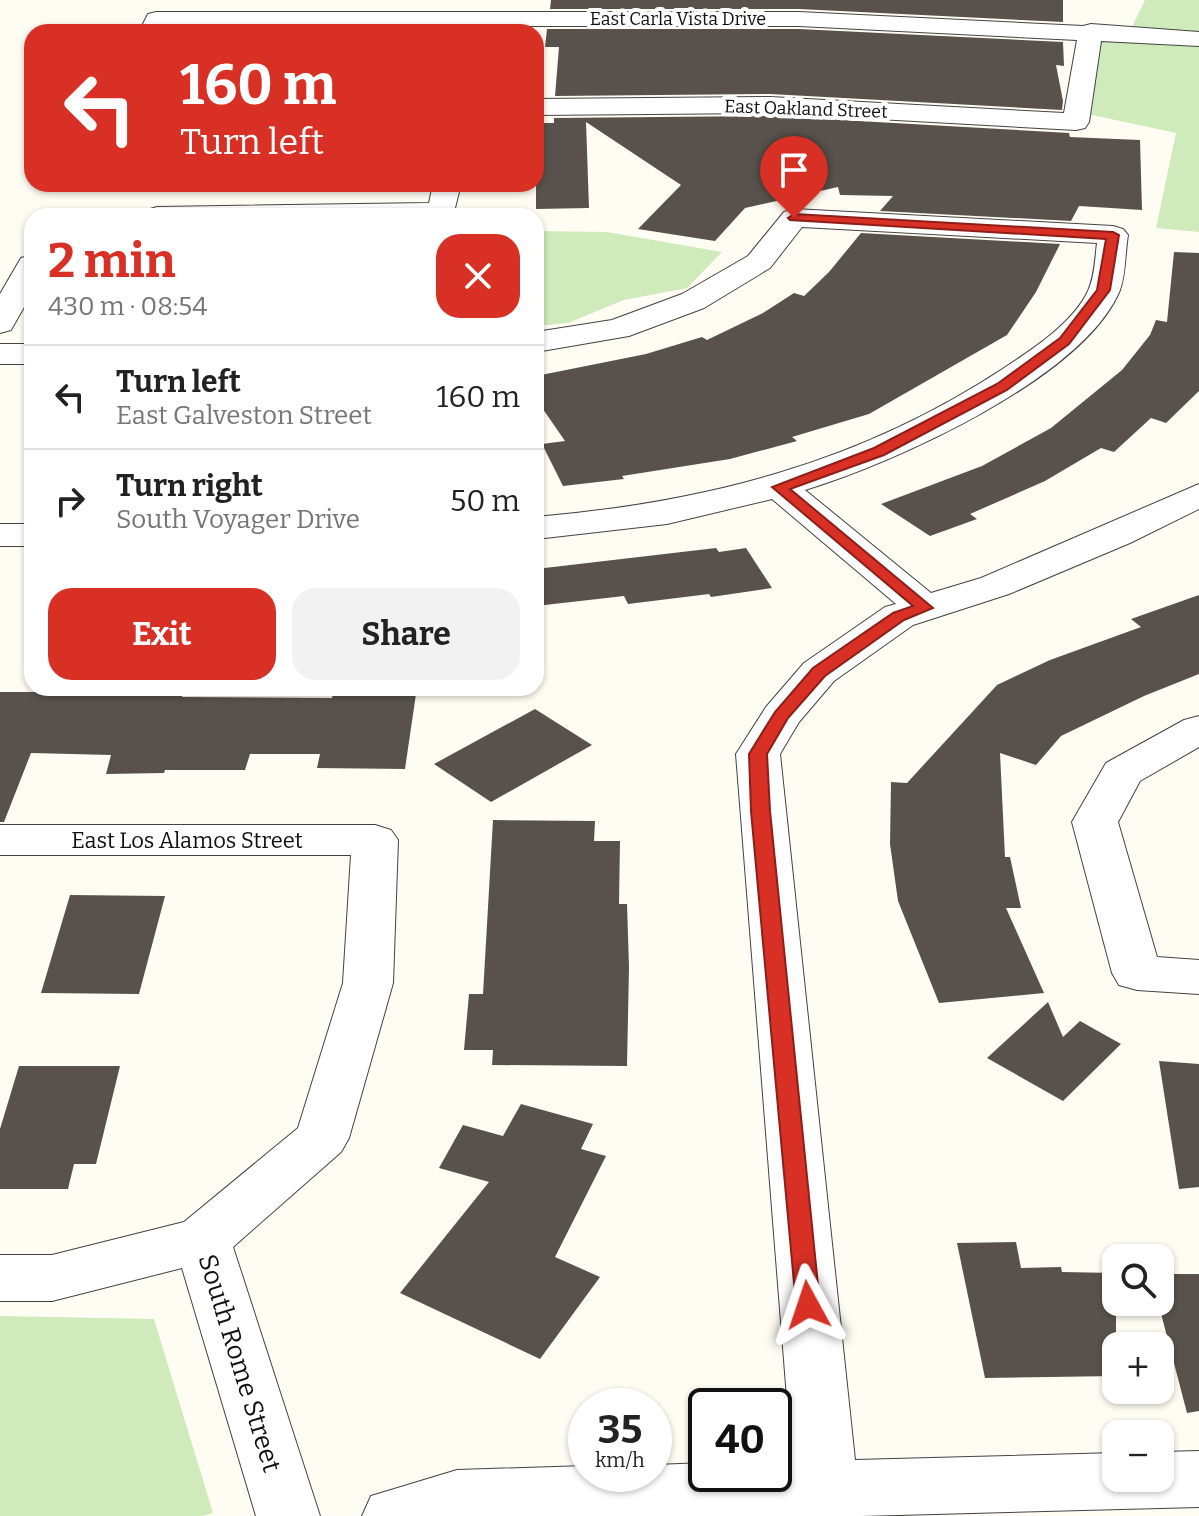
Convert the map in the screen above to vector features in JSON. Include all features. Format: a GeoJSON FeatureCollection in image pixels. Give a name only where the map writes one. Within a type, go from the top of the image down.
{"type":"FeatureCollection","features":[{"type":"Feature","properties":{"kind":"street","name":"East Carla Vista Drive"},"geometry":{"type":"LineString","coordinates":[[175,24],[497,9],[1091,31],[1199,39]]}},
{"type":"Feature","properties":{"kind":"street","name":"East Oakland Street"},"geometry":{"type":"LineString","coordinates":[[544,107],[770,105],[1076,122],[1091,31]]}},
{"type":"Feature","properties":{"kind":"street"},"geometry":{"type":"LineString","coordinates":[[278,208],[445,197]]}},
{"type":"Feature","properties":{"kind":"street"},"geometry":{"type":"LineString","coordinates":[[544,341],[618,329],[693,301],[759,262],[794,218],[1113,235],[1104,290],[1065,341],[1002,387],[879,451],[779,487],[657,514],[544,527]]}},
{"type":"Feature","properties":{"kind":"street"},"geometry":{"type":"LineString","coordinates":[[0,323],[24,279]]}},
{"type":"Feature","properties":{"kind":"street"},"geometry":{"type":"LineString","coordinates":[[0,354],[24,354]]}},
{"type":"Feature","properties":{"kind":"street"},"geometry":{"type":"LineString","coordinates":[[779,487],[925,608]]}},
{"type":"Feature","properties":{"kind":"street"},"geometry":{"type":"LineString","coordinates":[[827,1503],[758,754],[781,716],[819,672],[899,616],[995,586],[1199,495]]}},
{"type":"Feature","properties":{"kind":"street"},"geometry":{"type":"LineString","coordinates":[[0,535],[24,535]]}},
{"type":"Feature","properties":{"kind":"street"},"geometry":{"type":"LineString","coordinates":[[1199,729],[1122,773],[1095,822],[1137,973],[1199,977]]}},
{"type":"Feature","properties":{"kind":"street","name":"East Los Alamos Street"},"geometry":{"type":"LineString","coordinates":[[0,840],[375,840]]}},
{"type":"Feature","properties":{"kind":"street","name":"South Rome Street"},"geometry":{"type":"LineString","coordinates":[[288,1516],[202,1240],[322,1138],[368,983],[375,840]]}},
{"type":"Feature","properties":{"kind":"street"},"geometry":{"type":"LineString","coordinates":[[0,1278],[52,1278],[202,1240]]}},
{"type":"Feature","properties":{"kind":"street"},"geometry":{"type":"LineString","coordinates":[[394,1516],[457,1498],[827,1503],[1199,1479]]}},
{"type":"Feature","properties":{"kind":"green space"},"geometry":{"type":"Polygon","coordinates":[[[1145,0],[1199,0],[1199,232],[1156,228],[1176,133],[1078,112],[1091,31],[1129,33],[1145,0]]]}},
{"type":"Feature","properties":{"kind":"green space"},"geometry":{"type":"Polygon","coordinates":[[[544,231],[607,232],[722,252],[687,288],[624,300],[568,323],[544,325],[544,231]]]}},
{"type":"Feature","properties":{"kind":"green space"},"geometry":{"type":"Polygon","coordinates":[[[0,1316],[154,1319],[213,1513],[202,1516],[0,1516],[0,1316]]]}},
{"type":"Feature","properties":{"kind":"building"},"geometry":{"type":"Polygon","coordinates":[[[551,0],[1063,0],[1063,22],[799,9],[550,9],[551,0]]]}},
{"type":"Feature","properties":{"kind":"building"},"geometry":{"type":"Polygon","coordinates":[[[547,29],[799,29],[1063,42],[1064,66],[1056,65],[1062,110],[770,94],[555,96],[559,47],[545,47],[547,29]]]}},
{"type":"Feature","properties":{"kind":"building"},"geometry":{"type":"Polygon","coordinates":[[[770,116],[1140,140],[1142,210],[1079,206],[1071,221],[880,211],[893,196],[840,195],[838,187],[745,208],[715,241],[638,229],[681,185],[586,122],[589,208],[536,208],[536,192],[544,192],[544,123],[554,123],[554,118],[770,116]]]}},
{"type":"Feature","properties":{"kind":"building"},"geometry":{"type":"Polygon","coordinates":[[[861,233],[1060,244],[1036,292],[1007,335],[869,414],[792,437],[797,441],[730,459],[622,476],[624,479],[563,486],[544,448],[544,444],[565,441],[544,411],[544,374],[646,354],[702,337],[707,340],[763,313],[794,293],[804,296],[829,272],[861,233]]]}},
{"type":"Feature","properties":{"kind":"building"},"geometry":{"type":"Polygon","coordinates":[[[1174,252],[1199,253],[1199,391],[1166,423],[1151,418],[1114,452],[1101,448],[1045,481],[970,514],[977,519],[930,536],[881,504],[982,466],[1051,428],[1122,370],[1150,335],[1156,320],[1167,322],[1174,252]]]}},
{"type":"Feature","properties":{"kind":"building"},"geometry":{"type":"Polygon","coordinates":[[[716,548],[719,552],[746,548],[772,588],[628,604],[624,596],[544,605],[544,568],[716,548]]]}},
{"type":"Feature","properties":{"kind":"building"},"geometry":{"type":"Polygon","coordinates":[[[1199,595],[1199,674],[1144,696],[1061,736],[1036,765],[1000,753],[1005,857],[1010,857],[1021,908],[1006,908],[1044,993],[939,1003],[898,901],[890,844],[891,782],[907,783],[997,685],[1050,660],[1141,627],[1131,619],[1199,595]]]}},
{"type":"Feature","properties":{"kind":"building"},"geometry":{"type":"Polygon","coordinates":[[[0,692],[24,692],[24,696],[416,696],[405,769],[317,768],[320,754],[250,754],[245,770],[106,774],[111,755],[31,753],[4,822],[0,822],[0,692]]]}},
{"type":"Feature","properties":{"kind":"building"},"geometry":{"type":"Polygon","coordinates":[[[535,709],[592,745],[491,802],[434,764],[535,709]]]}},
{"type":"Feature","properties":{"kind":"building"},"geometry":{"type":"Polygon","coordinates":[[[493,820],[595,821],[594,841],[620,841],[619,904],[627,904],[629,967],[627,1066],[492,1065],[493,1050],[464,1050],[469,994],[483,994],[493,820]]]}},
{"type":"Feature","properties":{"kind":"building"},"geometry":{"type":"Polygon","coordinates":[[[70,895],[165,896],[139,994],[41,993],[70,895]]]}},
{"type":"Feature","properties":{"kind":"building"},"geometry":{"type":"Polygon","coordinates":[[[1048,1002],[1063,1037],[1080,1021],[1121,1044],[1063,1101],[987,1058],[1048,1002]]]}},
{"type":"Feature","properties":{"kind":"building"},"geometry":{"type":"Polygon","coordinates":[[[1159,1061],[1199,1064],[1199,1187],[1179,1189],[1159,1061]]]}},
{"type":"Feature","properties":{"kind":"building"},"geometry":{"type":"Polygon","coordinates":[[[19,1066],[120,1066],[96,1164],[74,1164],[68,1189],[0,1189],[0,1129],[19,1066]]]}},
{"type":"Feature","properties":{"kind":"building"},"geometry":{"type":"Polygon","coordinates":[[[521,1104],[593,1124],[581,1149],[606,1156],[555,1257],[600,1277],[540,1359],[400,1293],[489,1182],[439,1168],[463,1125],[503,1136],[521,1104]]]}},
{"type":"Feature","properties":{"kind":"building"},"geometry":{"type":"Polygon","coordinates":[[[1016,1242],[1021,1268],[1061,1267],[1062,1272],[1102,1273],[1102,1316],[1116,1316],[1116,1332],[1102,1332],[1102,1376],[985,1378],[957,1243],[1016,1242]]]}},
{"type":"Feature","properties":{"kind":"building"},"geometry":{"type":"Polygon","coordinates":[[[1174,1274],[1199,1274],[1199,1411],[1187,1413],[1174,1363],[1174,1332],[1166,1332],[1162,1316],[1174,1316],[1174,1274]]]}},
{"type":"Feature","properties":{"kind":"route"},"geometry":{"type":"LineString","coordinates":[[794,218],[1113,235],[1104,290],[1065,341],[1002,387],[879,451],[779,487],[925,608],[899,616],[819,672],[781,716],[758,754],[808,1305]]}}]}
